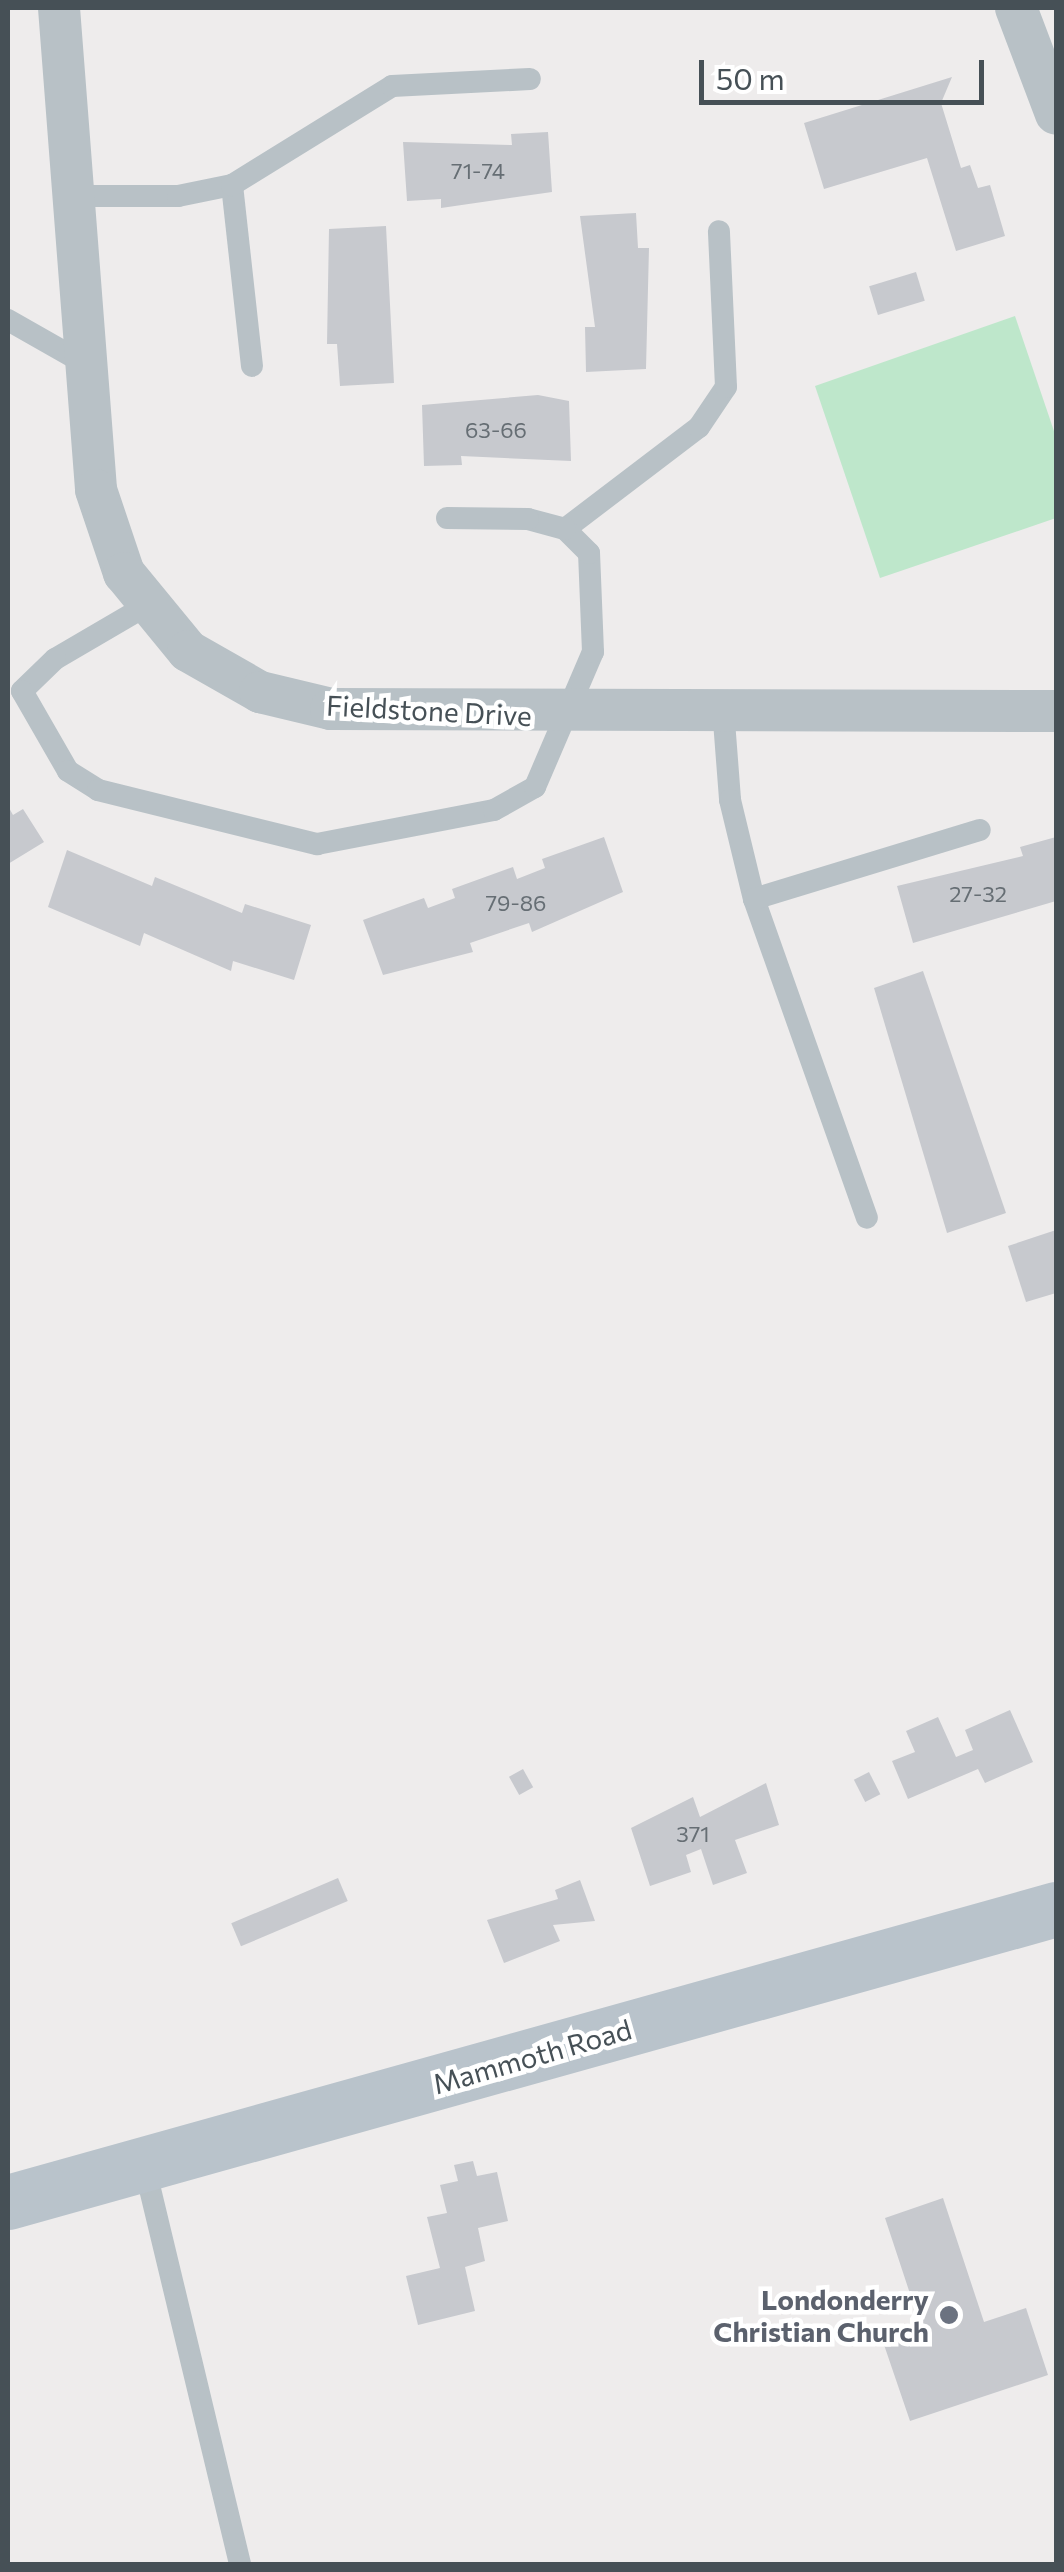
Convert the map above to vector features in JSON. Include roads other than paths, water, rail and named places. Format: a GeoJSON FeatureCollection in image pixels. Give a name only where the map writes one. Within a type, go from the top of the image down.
{"type":"FeatureCollection","features":[{"type":"Feature","properties":{"kind":"main road","name":"Mammoth Road"},"geometry":{"type":"LineString","coordinates":[[8,2202],[1056,1910]]}},
{"type":"Feature","properties":{"kind":"street","name":"Fieldstone Drive"},"geometry":{"type":"LineString","coordinates":[[59,8],[82,362],[105,534],[144,607],[188,651],[260,692],[331,709],[568,716],[723,708],[1056,711]]}},
{"type":"Feature","properties":{"kind":"street"},"geometry":{"type":"LineString","coordinates":[[1016,8],[1056,114]]}},
{"type":"Feature","properties":{"kind":"lane"},"geometry":{"type":"LineString","coordinates":[[70,196],[178,196],[232,185],[392,86],[530,79]]}},
{"type":"Feature","properties":{"kind":"lane"},"geometry":{"type":"LineString","coordinates":[[232,185],[252,366]]}},
{"type":"Feature","properties":{"kind":"lane"},"geometry":{"type":"LineString","coordinates":[[564,528],[699,427],[726,387],[720,231]]}},
{"type":"Feature","properties":{"kind":"lane"},"geometry":{"type":"LineString","coordinates":[[8,320],[82,362]]}},
{"type":"Feature","properties":{"kind":"lane"},"geometry":{"type":"LineString","coordinates":[[144,607],[55,659],[22,691],[68,772],[98,790],[345,843],[494,810],[536,786],[593,652],[589,553],[564,528],[448,518]]}},
{"type":"Feature","properties":{"kind":"lane"},"geometry":{"type":"LineString","coordinates":[[723,708],[730,800],[754,899],[867,1218]]}},
{"type":"Feature","properties":{"kind":"lane"},"geometry":{"type":"LineString","coordinates":[[754,899],[980,830]]}},
{"type":"Feature","properties":{"kind":"lane"},"geometry":{"type":"LineString","coordinates":[[144,2164],[240,2564]]}},
{"type":"Feature","properties":{"kind":"place","name":"Londonderry Christian Church"},"geometry":{"type":"Point","coordinates":[949,2315]}}]}
